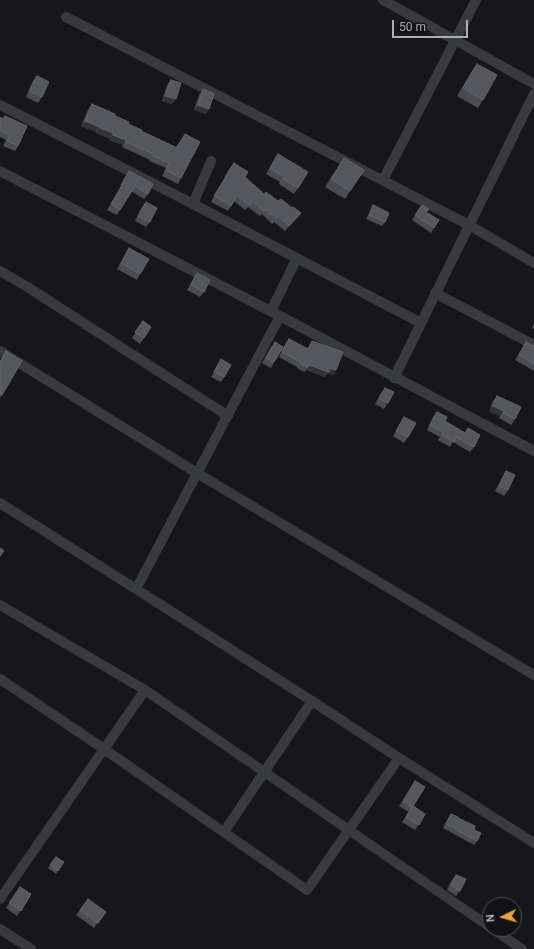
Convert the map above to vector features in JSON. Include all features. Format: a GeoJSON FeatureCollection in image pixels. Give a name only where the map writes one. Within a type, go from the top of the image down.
{"type":"FeatureCollection","features":[{"type":"Feature","properties":{"kind":"street"},"geometry":{"type":"LineString","coordinates":[[383,0],[534,84]]}},
{"type":"Feature","properties":{"kind":"street"},"geometry":{"type":"LineString","coordinates":[[383,180],[476,0]]}},
{"type":"Feature","properties":{"kind":"street"},"geometry":{"type":"LineString","coordinates":[[66,17],[469,225],[534,263]]}},
{"type":"Feature","properties":{"kind":"street"},"geometry":{"type":"LineString","coordinates":[[394,378],[534,94]]}},
{"type":"Feature","properties":{"kind":"street"},"geometry":{"type":"LineString","coordinates":[[0,105],[421,323]]}},
{"type":"Feature","properties":{"kind":"street"},"geometry":{"type":"LineString","coordinates":[[193,204],[211,161]]}},
{"type":"Feature","properties":{"kind":"street"},"geometry":{"type":"LineString","coordinates":[[0,171],[271,311],[534,452]]}},
{"type":"Feature","properties":{"kind":"street"},"geometry":{"type":"LineString","coordinates":[[271,311],[297,258]]}},
{"type":"Feature","properties":{"kind":"street"},"geometry":{"type":"LineString","coordinates":[[0,271],[29,288],[228,416]]}},
{"type":"Feature","properties":{"kind":"street"},"geometry":{"type":"LineString","coordinates":[[435,293],[534,345]]}},
{"type":"Feature","properties":{"kind":"street"},"geometry":{"type":"LineString","coordinates":[[136,589],[280,316]]}},
{"type":"Feature","properties":{"kind":"street"},"geometry":{"type":"LineString","coordinates":[[0,351],[197,473],[534,674]]}},
{"type":"Feature","properties":{"kind":"street"},"geometry":{"type":"LineString","coordinates":[[0,503],[534,843]]}},
{"type":"Feature","properties":{"kind":"street"},"geometry":{"type":"LineString","coordinates":[[0,605],[145,690],[482,921]]}},
{"type":"Feature","properties":{"kind":"street"},"geometry":{"type":"LineString","coordinates":[[0,679],[104,749],[307,890],[399,758]]}},
{"type":"Feature","properties":{"kind":"street"},"geometry":{"type":"LineString","coordinates":[[0,899],[145,690]]}},
{"type":"Feature","properties":{"kind":"street"},"geometry":{"type":"LineString","coordinates":[[224,832],[312,701]]}},
{"type":"Feature","properties":{"kind":"street"},"geometry":{"type":"LineString","coordinates":[[0,928],[31,949]]}},
{"type":"Feature","properties":{"kind":"street"},"geometry":{"type":"LineString","coordinates":[[505,937],[522,949]]}},
{"type":"Feature","properties":{"kind":"building"},"geometry":{"type":"Polygon","coordinates":[[[477,64],[497,75],[483,100],[463,88],[477,64]]]}},
{"type":"Feature","properties":{"kind":"building"},"geometry":{"type":"Polygon","coordinates":[[[37,76],[49,82],[42,97],[29,91],[37,76]]]}},
{"type":"Feature","properties":{"kind":"building"},"geometry":{"type":"Polygon","coordinates":[[[171,80],[181,83],[176,99],[165,96],[171,80]]]}},
{"type":"Feature","properties":{"kind":"building"},"geometry":{"type":"Polygon","coordinates":[[[203,89],[214,94],[209,109],[198,105],[203,89]]]}},
{"type":"Feature","properties":{"kind":"building"},"geometry":{"type":"Polygon","coordinates":[[[92,104],[115,114],[115,116],[129,122],[128,124],[177,148],[185,134],[200,142],[181,178],[166,170],[169,163],[153,156],[154,154],[126,142],[126,140],[113,135],[113,133],[85,121],[92,104]]]}},
{"type":"Feature","properties":{"kind":"building"},"geometry":{"type":"Polygon","coordinates":[[[5,116],[27,126],[18,146],[7,141],[10,135],[0,130],[0,117],[3,119],[5,116]]]}},
{"type":"Feature","properties":{"kind":"building"},"geometry":{"type":"Polygon","coordinates":[[[278,154],[308,172],[298,188],[283,179],[284,177],[270,168],[278,154]]]}},
{"type":"Feature","properties":{"kind":"building"},"geometry":{"type":"Polygon","coordinates":[[[344,158],[364,170],[350,191],[331,179],[344,158]]]}},
{"type":"Feature","properties":{"kind":"building"},"geometry":{"type":"Polygon","coordinates":[[[234,163],[248,172],[245,177],[264,194],[266,192],[278,201],[281,199],[301,213],[289,226],[278,216],[276,218],[265,209],[264,211],[252,201],[249,205],[237,195],[231,206],[214,196],[234,163]]]}},
{"type":"Feature","properties":{"kind":"building"},"geometry":{"type":"Polygon","coordinates":[[[129,171],[153,184],[148,194],[135,186],[120,210],[111,204],[129,171]]]}},
{"type":"Feature","properties":{"kind":"building"},"geometry":{"type":"Polygon","coordinates":[[[146,202],[157,208],[150,222],[138,216],[146,202]]]}},
{"type":"Feature","properties":{"kind":"building"},"geometry":{"type":"Polygon","coordinates":[[[373,205],[389,213],[385,222],[369,215],[373,205]]]}},
{"type":"Feature","properties":{"kind":"building"},"geometry":{"type":"Polygon","coordinates":[[[422,205],[429,209],[426,212],[439,220],[434,228],[415,215],[422,205]]]}},
{"type":"Feature","properties":{"kind":"building"},"geometry":{"type":"Polygon","coordinates":[[[129,248],[149,259],[140,274],[121,263],[129,248]]]}},
{"type":"Feature","properties":{"kind":"building"},"geometry":{"type":"Polygon","coordinates":[[[197,273],[210,280],[204,292],[191,285],[197,273]]]}},
{"type":"Feature","properties":{"kind":"building"},"geometry":{"type":"Polygon","coordinates":[[[143,321],[151,327],[144,338],[135,332],[143,321]]]}},
{"type":"Feature","properties":{"kind":"building"},"geometry":{"type":"Polygon","coordinates":[[[289,339],[308,349],[312,341],[343,352],[336,370],[330,368],[329,372],[309,365],[308,367],[282,352],[289,339]]]}},
{"type":"Feature","properties":{"kind":"building"},"geometry":{"type":"Polygon","coordinates":[[[275,342],[283,347],[274,362],[266,358],[275,342]]]}},
{"type":"Feature","properties":{"kind":"building"},"geometry":{"type":"Polygon","coordinates":[[[526,342],[534,346],[534,364],[519,355],[526,342]]]}},
{"type":"Feature","properties":{"kind":"building"},"geometry":{"type":"Polygon","coordinates":[[[6,351],[22,361],[2,395],[0,393],[0,363],[6,351]]]}},
{"type":"Feature","properties":{"kind":"building"},"geometry":{"type":"Polygon","coordinates":[[[221,359],[231,365],[224,377],[214,372],[221,359]]]}},
{"type":"Feature","properties":{"kind":"building"},"geometry":{"type":"Polygon","coordinates":[[[385,388],[394,392],[388,403],[379,399],[385,388]]]}},
{"type":"Feature","properties":{"kind":"building"},"geometry":{"type":"Polygon","coordinates":[[[497,396],[521,407],[515,419],[503,413],[504,411],[493,406],[497,396]]]}},
{"type":"Feature","properties":{"kind":"building"},"geometry":{"type":"Polygon","coordinates":[[[437,412],[447,417],[445,421],[465,433],[468,428],[480,435],[474,447],[456,437],[454,442],[442,435],[443,432],[430,425],[437,412]]]}},
{"type":"Feature","properties":{"kind":"building"},"geometry":{"type":"Polygon","coordinates":[[[404,417],[416,423],[408,437],[396,431],[404,417]]]}},
{"type":"Feature","properties":{"kind":"building"},"geometry":{"type":"Polygon","coordinates":[[[506,471],[515,475],[508,490],[499,486],[506,471]]]}},
{"type":"Feature","properties":{"kind":"building"},"geometry":{"type":"Polygon","coordinates":[[[0,548],[4,551],[0,556],[0,548]]]}},
{"type":"Feature","properties":{"kind":"building"},"geometry":{"type":"Polygon","coordinates":[[[415,781],[425,787],[413,806],[425,814],[419,825],[406,817],[412,807],[403,801],[415,781]]]}},
{"type":"Feature","properties":{"kind":"building"},"geometry":{"type":"Polygon","coordinates":[[[451,814],[475,826],[474,830],[481,833],[477,841],[446,824],[451,814]]]}},
{"type":"Feature","properties":{"kind":"building"},"geometry":{"type":"Polygon","coordinates":[[[56,857],[64,862],[58,871],[50,865],[56,857]]]}},
{"type":"Feature","properties":{"kind":"building"},"geometry":{"type":"Polygon","coordinates":[[[456,875],[466,879],[460,891],[451,885],[456,875]]]}},
{"type":"Feature","properties":{"kind":"building"},"geometry":{"type":"Polygon","coordinates":[[[20,887],[31,894],[21,911],[9,903],[20,887]]]}},
{"type":"Feature","properties":{"kind":"building"},"geometry":{"type":"Polygon","coordinates":[[[88,899],[106,912],[98,923],[80,910],[88,899]]]}}]}
